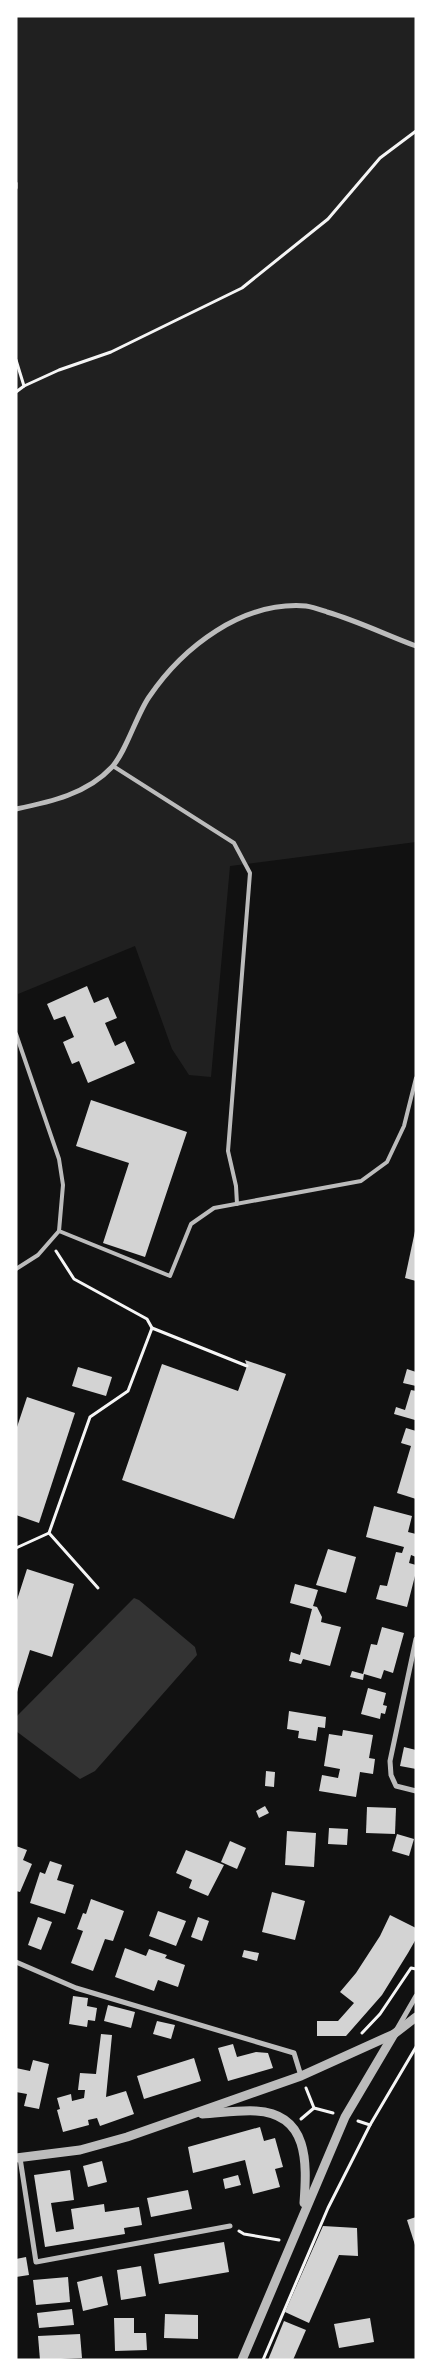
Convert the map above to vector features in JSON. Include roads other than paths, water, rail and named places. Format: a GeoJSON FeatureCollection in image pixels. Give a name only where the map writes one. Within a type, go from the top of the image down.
{"type":"FeatureCollection","features":[{"type":"Feature","properties":{"kind":"street"},"geometry":{"type":"LineString","coordinates":[[16,809],[71,795],[96,781],[113,766],[148,698],[168,673],[196,646],[228,623],[264,610],[306,606],[351,619],[416,646]]}},
{"type":"Feature","properties":{"kind":"street"},"geometry":{"type":"LineString","coordinates":[[416,1639],[390,1760],[391,1775],[396,1786],[416,1792]]}},
{"type":"Feature","properties":{"kind":"street"},"geometry":{"type":"LineString","coordinates":[[16,1962],[76,1988],[294,2053],[301,2076]]}},
{"type":"Feature","properties":{"kind":"street"},"geometry":{"type":"LineString","coordinates":[[242,2360],[345,2117],[416,1996]]}},
{"type":"Feature","properties":{"kind":"street"},"geometry":{"type":"LineString","coordinates":[[230,2226],[36,2262],[18,2158],[80,2150],[128,2137],[301,2076],[394,2034],[416,2017]]}},
{"type":"Feature","properties":{"kind":"street"},"geometry":{"type":"LineString","coordinates":[[190,2115],[257,2111],[279,2117],[293,2126],[305,2150],[304,2213]]}},
{"type":"Feature","properties":{"kind":"lane"},"geometry":{"type":"LineString","coordinates":[[113,766],[234,843],[250,873],[228,1151],[236,1186],[237,1204]]}},
{"type":"Feature","properties":{"kind":"lane"},"geometry":{"type":"LineString","coordinates":[[16,1034],[59,1159],[63,1185],[59,1231],[38,1255],[16,1269]]}},
{"type":"Feature","properties":{"kind":"lane"},"geometry":{"type":"LineString","coordinates":[[59,1231],[170,1276],[191,1224],[214,1208],[361,1181],[387,1162],[404,1126],[416,1078]]}}]}
